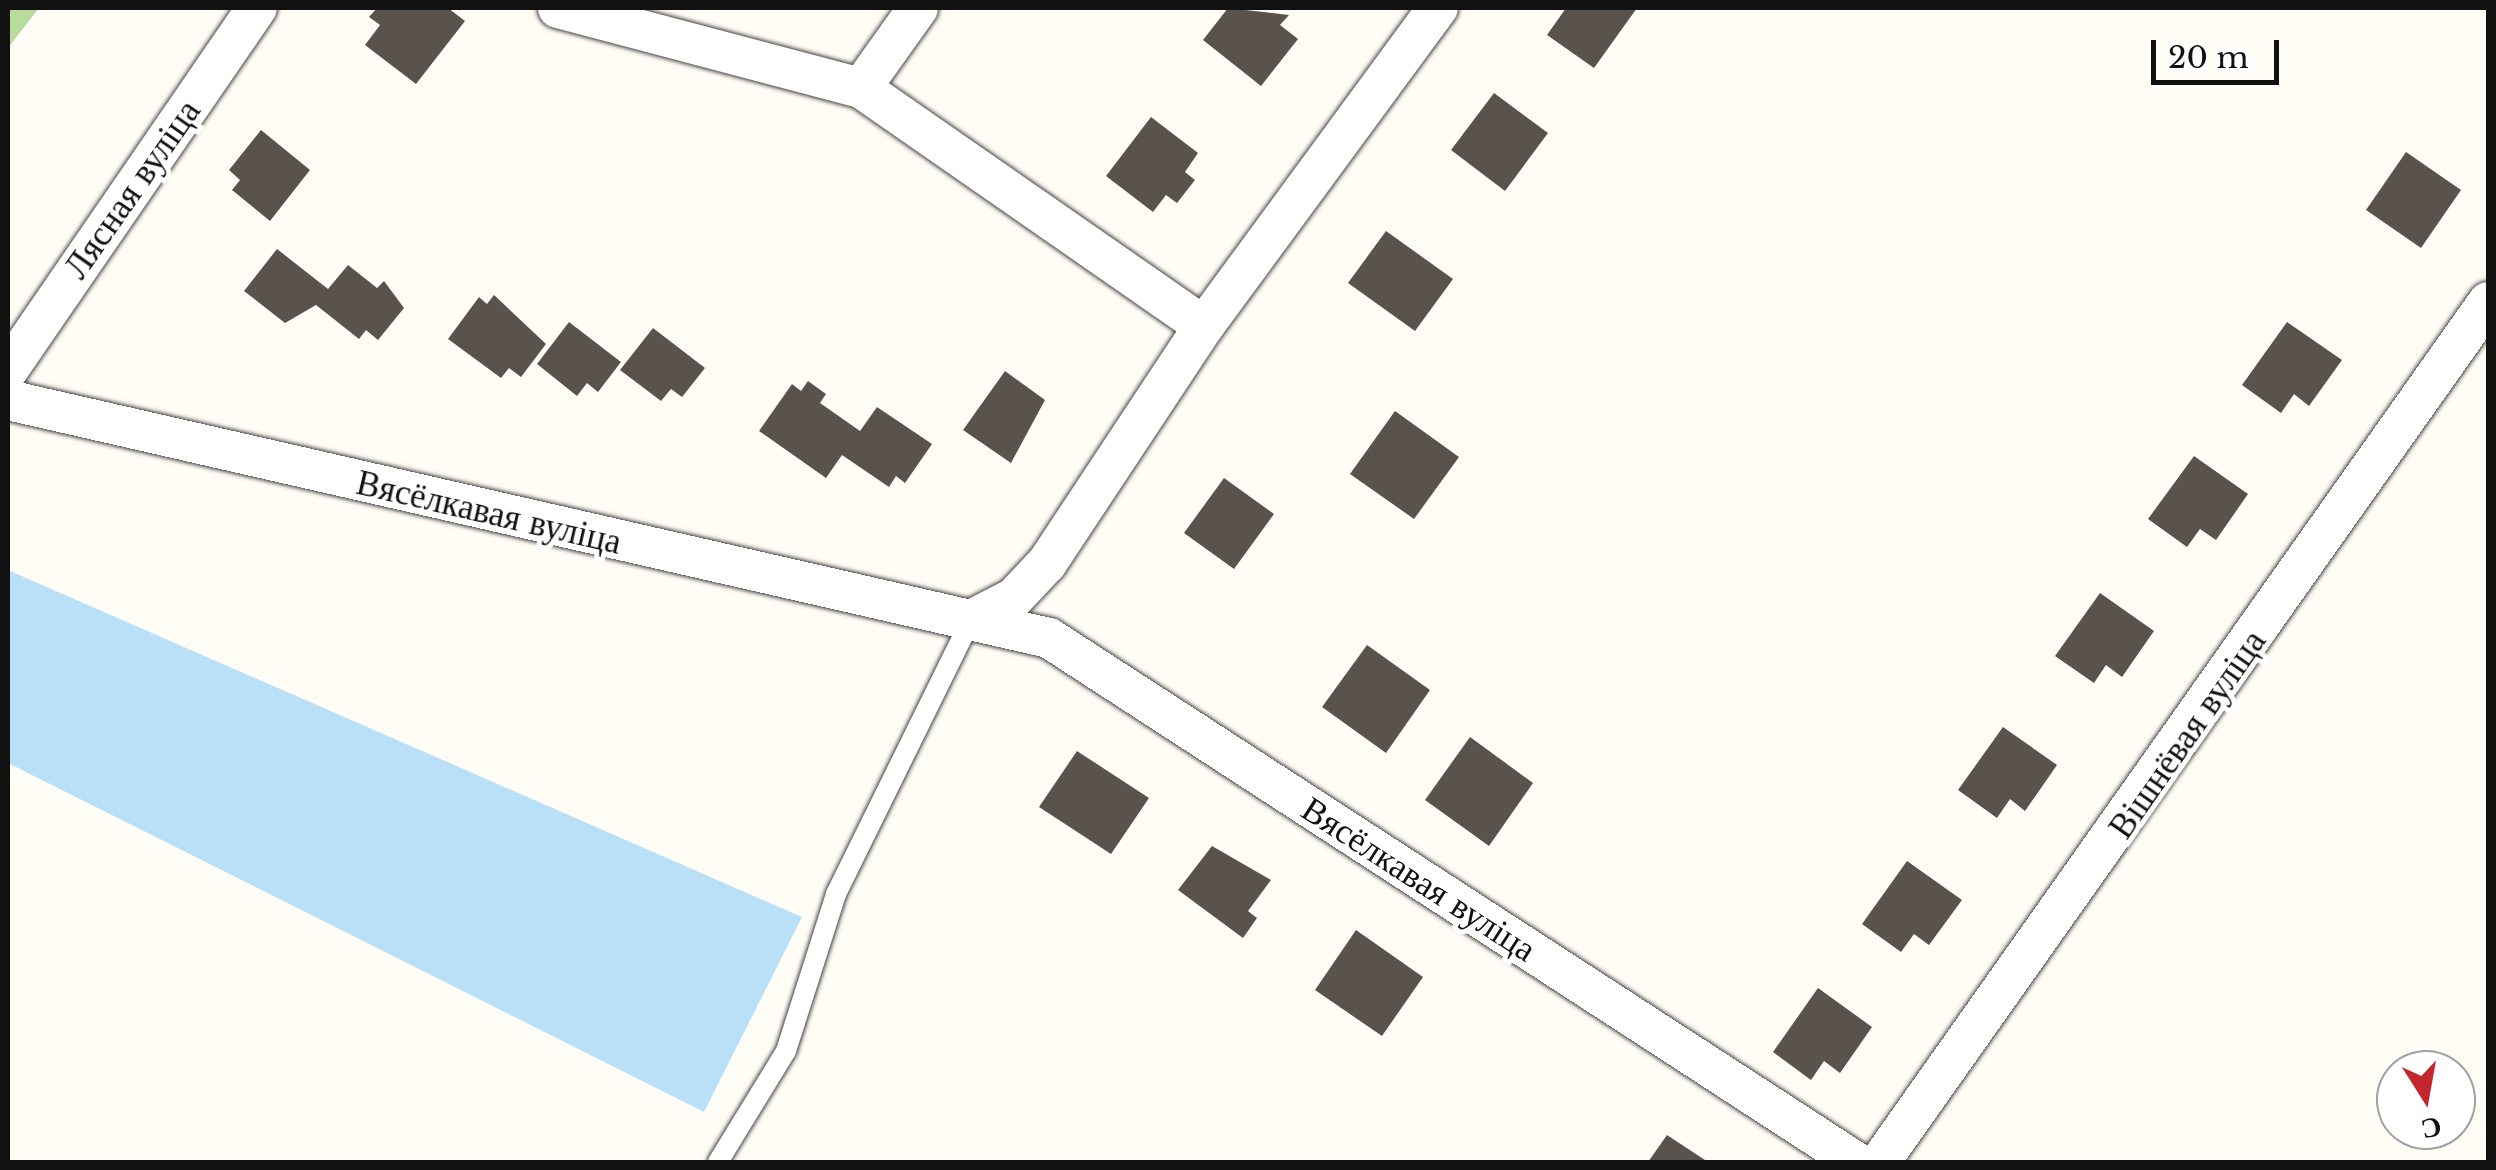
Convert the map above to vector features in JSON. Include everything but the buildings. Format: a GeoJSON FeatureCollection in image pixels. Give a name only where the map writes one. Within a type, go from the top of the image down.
{"type":"FeatureCollection","features":[{"type":"Feature","properties":{"kind":"street","name":"Лясная вуліца"},"geometry":{"type":"LineString","coordinates":[[8,370],[257,8]]}},
{"type":"Feature","properties":{"kind":"street"},"geometry":{"type":"LineString","coordinates":[[558,8],[861,88],[1204,326]]}},
{"type":"Feature","properties":{"kind":"street"},"geometry":{"type":"LineString","coordinates":[[861,88],[918,8]]}},
{"type":"Feature","properties":{"kind":"street"},"geometry":{"type":"LineString","coordinates":[[970,620],[1014,598],[1048,563],[1204,326],[1438,8]]}},
{"type":"Feature","properties":{"kind":"street","name":"Вішнёвая вуліца"},"geometry":{"type":"LineString","coordinates":[[1880,1162],[2488,302]]}},
{"type":"Feature","properties":{"kind":"street","name":"Вясёлкавая вуліца"},"geometry":{"type":"LineString","coordinates":[[8,400],[1026,630],[1072,652],[1856,1162]]}},
{"type":"Feature","properties":{"kind":"lane"},"geometry":{"type":"LineString","coordinates":[[718,1162],[786,1051],[836,894],[970,620]]}},
{"type":"Feature","properties":{"kind":"green space"},"geometry":{"type":"Polygon","coordinates":[[[8,8],[39,8],[8,48],[8,8]]]}},
{"type":"Feature","properties":{"kind":"water"},"geometry":{"type":"Polygon","coordinates":[[[8,570],[802,917],[704,1112],[8,763],[8,570]]]}}]}
